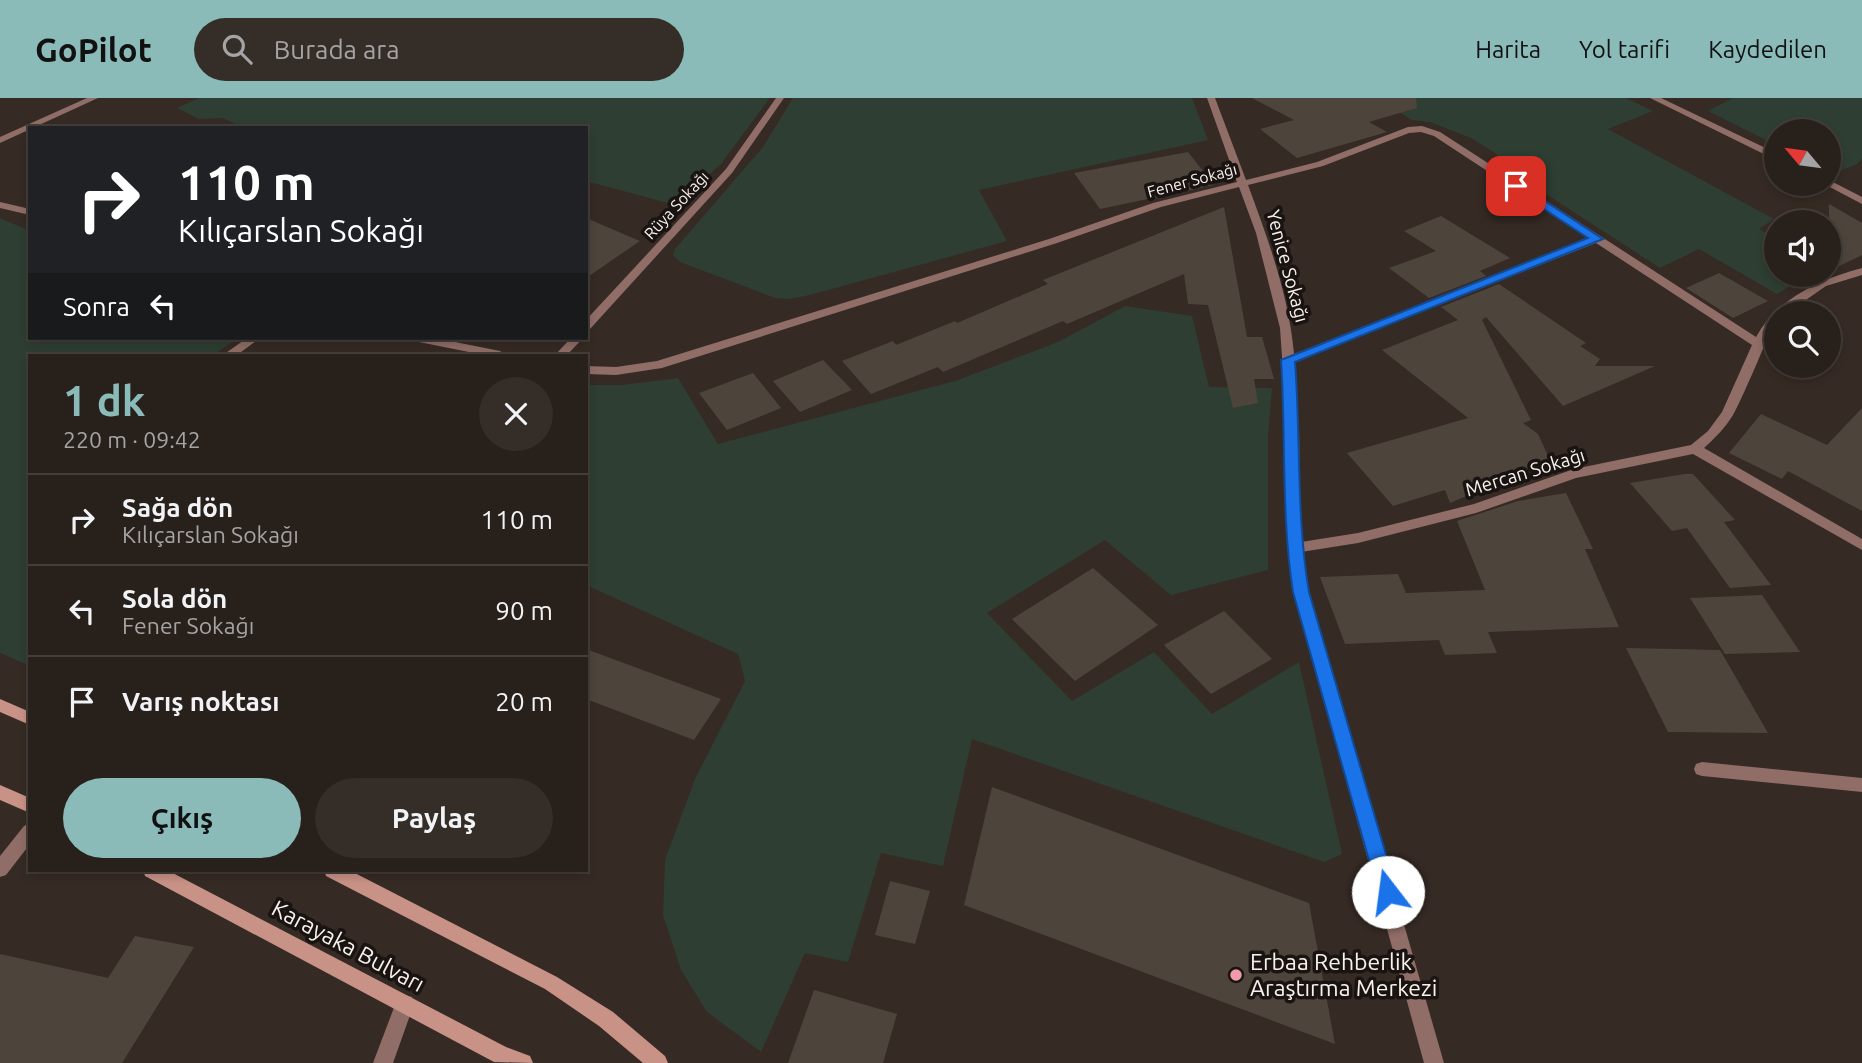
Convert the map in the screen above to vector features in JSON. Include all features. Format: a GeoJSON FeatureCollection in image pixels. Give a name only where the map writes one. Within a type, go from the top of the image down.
{"type":"FeatureCollection","features":[{"type":"Feature","properties":{"kind":"main road"},"geometry":{"type":"LineString","coordinates":[[0,705],[28,718]]}},
{"type":"Feature","properties":{"kind":"main road"},"geometry":{"type":"LineString","coordinates":[[0,792],[28,805]]}},
{"type":"Feature","properties":{"kind":"main road","name":"Karayaka Bulvarı"},"geometry":{"type":"LineString","coordinates":[[155,872],[500,1055],[523,1063]]}},
{"type":"Feature","properties":{"kind":"main road"},"geometry":{"type":"LineString","coordinates":[[336,872],[551,983],[606,1019],[657,1063]]}},
{"type":"Feature","properties":{"kind":"street"},"geometry":{"type":"LineString","coordinates":[[31,126],[94,98]]}},
{"type":"Feature","properties":{"kind":"street","name":"Rüya Sokağı"},"geometry":{"type":"LineString","coordinates":[[588,325],[729,171],[780,98]]}},
{"type":"Feature","properties":{"kind":"street","name":"Yenice Sokağı"},"geometry":{"type":"LineString","coordinates":[[1211,98],[1244,182],[1272,268],[1286,328],[1293,429],[1294,548],[1301,592],[1434,1063]]}},
{"type":"Feature","properties":{"kind":"street"},"geometry":{"type":"LineString","coordinates":[[1654,98],[1764,151]]}},
{"type":"Feature","properties":{"kind":"street"},"geometry":{"type":"LineString","coordinates":[[0,140],[28,127]]}},
{"type":"Feature","properties":{"kind":"street","name":"Fener Sokağı"},"geometry":{"type":"LineString","coordinates":[[588,370],[658,365],[1053,241],[1157,205],[1320,164],[1408,130],[1422,129],[1437,134],[1758,344]]}},
{"type":"Feature","properties":{"kind":"street"},"geometry":{"type":"LineString","coordinates":[[1841,189],[1861,198]]}},
{"type":"Feature","properties":{"kind":"street"},"geometry":{"type":"LineString","coordinates":[[0,205],[28,212]]}},
{"type":"Feature","properties":{"kind":"street"},"geometry":{"type":"LineString","coordinates":[[1288,360],[1597,239]]}},
{"type":"Feature","properties":{"kind":"street"},"geometry":{"type":"LineString","coordinates":[[1798,301],[1822,284],[1862,271]]}},
{"type":"Feature","properties":{"kind":"street"},"geometry":{"type":"LineString","coordinates":[[1764,334],[1728,413],[1712,434],[1695,449],[1862,545]]}},
{"type":"Feature","properties":{"kind":"street"},"geometry":{"type":"LineString","coordinates":[[230,354],[251,340]]}},
{"type":"Feature","properties":{"kind":"street"},"geometry":{"type":"LineString","coordinates":[[429,340],[495,354]]}},
{"type":"Feature","properties":{"kind":"street"},"geometry":{"type":"LineString","coordinates":[[562,354],[575,340]]}},
{"type":"Feature","properties":{"kind":"street","name":"Mercan Sokağı"},"geometry":{"type":"LineString","coordinates":[[1294,548],[1358,538],[1476,508],[1574,474],[1695,449]]}},
{"type":"Feature","properties":{"kind":"street"},"geometry":{"type":"LineString","coordinates":[[1702,769],[1862,785]]}},
{"type":"Feature","properties":{"kind":"street"},"geometry":{"type":"LineString","coordinates":[[0,869],[28,834]]}},
{"type":"Feature","properties":{"kind":"street"},"geometry":{"type":"LineString","coordinates":[[383,1063],[405,1004]]}},
{"type":"Feature","properties":{"kind":"green space"},"geometry":{"type":"Polygon","coordinates":[[[199,98],[770,98],[721,164],[675,205],[588,182],[588,126],[239,126],[223,118],[199,119],[177,108],[199,98]]]}},
{"type":"Feature","properties":{"kind":"green space"},"geometry":{"type":"Polygon","coordinates":[[[793,98],[1192,98],[1208,140],[979,190],[1007,241],[810,295],[789,299],[775,298],[680,262],[673,255],[675,249],[763,147],[793,98]]]}},
{"type":"Feature","properties":{"kind":"green space"},"geometry":{"type":"Polygon","coordinates":[[[1378,98],[1626,98],[1653,111],[1608,129],[1764,214],[1764,226],[1759,229],[1764,232],[1764,286],[1699,249],[1660,268],[1512,172],[1495,153],[1471,138],[1430,122],[1412,120],[1378,98]]]}},
{"type":"Feature","properties":{"kind":"green space"},"geometry":{"type":"Polygon","coordinates":[[[1733,98],[1862,98],[1862,159],[1841,171],[1841,119],[1764,119],[1764,139],[1708,111],[1733,98]]]}},
{"type":"Feature","properties":{"kind":"green space"},"geometry":{"type":"Polygon","coordinates":[[[0,218],[28,230],[28,340],[235,340],[214,354],[28,354],[28,665],[0,653],[0,218]]]}},
{"type":"Feature","properties":{"kind":"green space"},"geometry":{"type":"Polygon","coordinates":[[[1765,287],[1788,287],[1777,294],[1765,287]]]}},
{"type":"Feature","properties":{"kind":"green space"},"geometry":{"type":"Polygon","coordinates":[[[1125,306],[1192,316],[1209,387],[1272,388],[1268,435],[1268,570],[1171,595],[1105,540],[987,613],[1072,701],[1154,652],[1212,714],[1299,662],[1342,854],[1324,862],[972,739],[943,866],[881,853],[848,962],[805,953],[761,1052],[707,1012],[681,970],[663,915],[665,860],[695,779],[745,681],[738,654],[588,586],[588,385],[623,385],[678,378],[718,444],[955,381],[1058,342],[1125,306]]]}},
{"type":"Feature","properties":{"kind":"building"},"geometry":{"type":"Polygon","coordinates":[[[1252,98],[1416,98],[1417,108],[1369,122],[1387,132],[1297,158],[1260,129],[1294,120],[1252,98]]]}},
{"type":"Feature","properties":{"kind":"building"},"geometry":{"type":"Polygon","coordinates":[[[1188,152],[1214,185],[1100,209],[1074,173],[1188,152]]]}},
{"type":"Feature","properties":{"kind":"building"},"geometry":{"type":"Polygon","coordinates":[[[1829,204],[1839,210],[1829,210],[1829,204]]]}},
{"type":"Feature","properties":{"kind":"building"},"geometry":{"type":"Polygon","coordinates":[[[1224,207],[1247,337],[1262,337],[1274,379],[1254,379],[1258,403],[1233,408],[1208,305],[1188,304],[1184,274],[1067,324],[1063,321],[943,372],[938,367],[871,394],[842,361],[893,341],[896,345],[955,321],[957,323],[1048,284],[1043,280],[1224,207]]]}},
{"type":"Feature","properties":{"kind":"building"},"geometry":{"type":"Polygon","coordinates":[[[1841,211],[1862,223],[1862,255],[1841,265],[1841,211]]]}},
{"type":"Feature","properties":{"kind":"building"},"geometry":{"type":"Polygon","coordinates":[[[1441,216],[1510,258],[1480,271],[1486,276],[1429,298],[1389,268],[1436,251],[1404,231],[1441,216]]]}},
{"type":"Feature","properties":{"kind":"building"},"geometry":{"type":"Polygon","coordinates":[[[588,219],[640,241],[588,277],[588,219]]]}},
{"type":"Feature","properties":{"kind":"building"},"geometry":{"type":"Polygon","coordinates":[[[1719,273],[1768,301],[1733,318],[1686,288],[1719,273]]]}},
{"type":"Feature","properties":{"kind":"building"},"geometry":{"type":"Polygon","coordinates":[[[1499,284],[1586,343],[1580,346],[1600,359],[1595,366],[1655,366],[1563,406],[1486,317],[1482,320],[1531,420],[1523,423],[1538,434],[1550,460],[1450,503],[1445,490],[1393,506],[1347,453],[1468,418],[1382,350],[1458,320],[1441,307],[1499,284]]]}},
{"type":"Feature","properties":{"kind":"building"},"geometry":{"type":"Polygon","coordinates":[[[823,360],[852,390],[800,412],[773,381],[823,360]]]}},
{"type":"Feature","properties":{"kind":"building"},"geometry":{"type":"Polygon","coordinates":[[[753,373],[781,408],[727,430],[699,393],[753,373]]]}},
{"type":"Feature","properties":{"kind":"building"},"geometry":{"type":"Polygon","coordinates":[[[1862,408],[1862,511],[1788,471],[1782,479],[1729,453],[1761,414],[1827,445],[1862,408]]]}},
{"type":"Feature","properties":{"kind":"building"},"geometry":{"type":"Polygon","coordinates":[[[1693,474],[1735,520],[1724,522],[1771,585],[1730,588],[1687,528],[1672,531],[1630,483],[1693,474]]]}},
{"type":"Feature","properties":{"kind":"building"},"geometry":{"type":"Polygon","coordinates":[[[1566,493],[1593,549],[1585,549],[1619,627],[1488,632],[1497,653],[1445,655],[1439,640],[1345,644],[1320,577],[1398,574],[1406,593],[1485,590],[1457,521],[1518,501],[1566,493]]]}},
{"type":"Feature","properties":{"kind":"building"},"geometry":{"type":"Polygon","coordinates":[[[1093,568],[1158,625],[1075,681],[1012,619],[1093,568]]]}},
{"type":"Feature","properties":{"kind":"building"},"geometry":{"type":"Polygon","coordinates":[[[1762,595],[1800,652],[1725,654],[1690,598],[1762,595]]]}},
{"type":"Feature","properties":{"kind":"building"},"geometry":{"type":"Polygon","coordinates":[[[1224,611],[1272,659],[1211,694],[1164,645],[1224,611]]]}},
{"type":"Feature","properties":{"kind":"building"},"geometry":{"type":"Polygon","coordinates":[[[1626,648],[1720,650],[1768,733],[1668,732],[1626,648]]]}},
{"type":"Feature","properties":{"kind":"building"},"geometry":{"type":"Polygon","coordinates":[[[588,650],[721,699],[694,740],[588,700],[588,650]]]}},
{"type":"Feature","properties":{"kind":"building","name":"Erbaa Rehberlik Araştırma Merkezi"},"geometry":{"type":"Polygon","coordinates":[[[992,787],[1309,903],[1335,1044],[964,905],[992,787]]]}},
{"type":"Feature","properties":{"kind":"building"},"geometry":{"type":"Polygon","coordinates":[[[890,881],[930,891],[915,944],[875,935],[890,881]]]}},
{"type":"Feature","properties":{"kind":"building"},"geometry":{"type":"Polygon","coordinates":[[[135,936],[194,947],[122,1063],[0,1063],[0,954],[108,978],[135,936]]]}},
{"type":"Feature","properties":{"kind":"building"},"geometry":{"type":"Polygon","coordinates":[[[814,990],[897,1014],[883,1063],[788,1063],[814,990]]]}},
{"type":"Feature","properties":{"kind":"place","name":"Erbaa Rehberlik Araştırma Merkezi"},"geometry":{"type":"Point","coordinates":[1236,975]}},
{"type":"Feature","properties":{"kind":"route"},"geometry":{"type":"LineString","coordinates":[[1388,892],[1301,592],[1294,548],[1293,429],[1288,360],[1597,239],[1516,186]]}}]}
